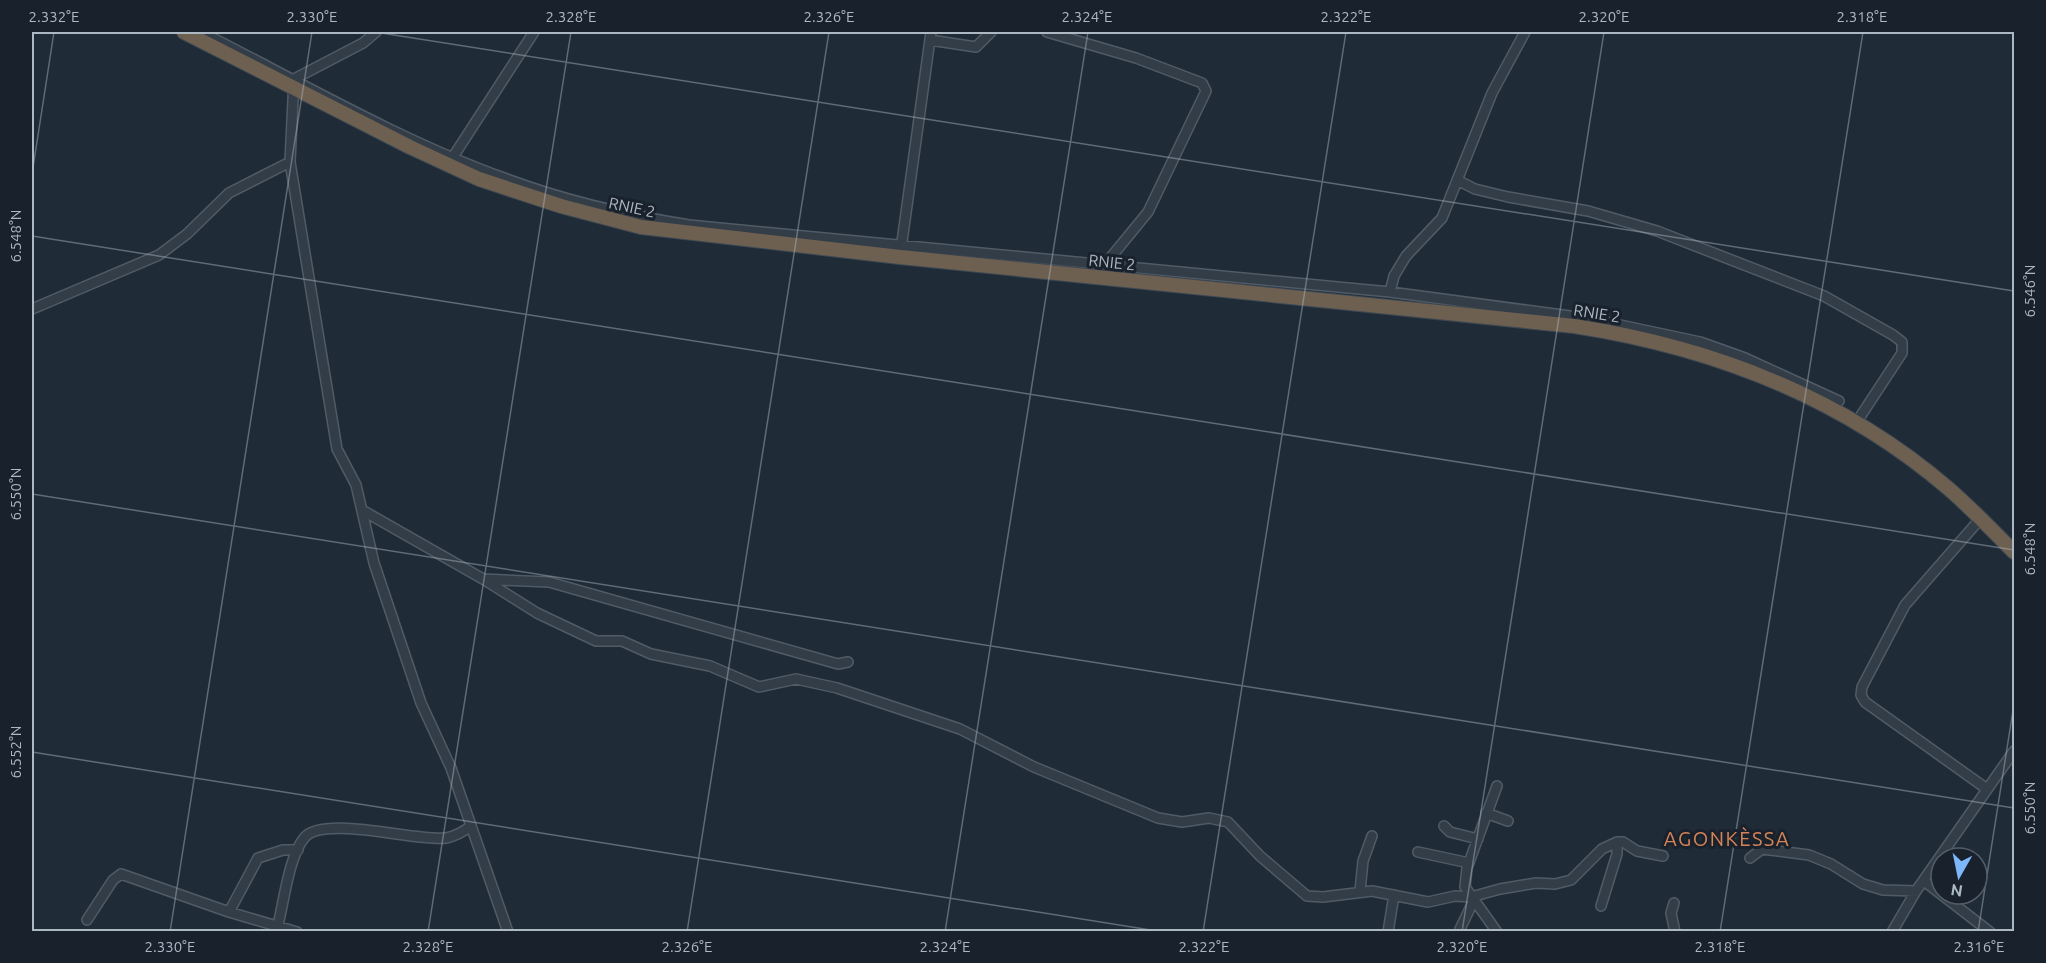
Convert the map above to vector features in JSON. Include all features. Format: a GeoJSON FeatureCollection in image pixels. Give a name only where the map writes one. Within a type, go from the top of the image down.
{"type":"FeatureCollection","features":[{"type":"Feature","properties":{"kind":"highway","name":"RNIE 2"},"geometry":{"type":"LineString","coordinates":[[184,32],[293,82],[528,197],[632,225],[703,236],[901,252],[1095,276],[1574,326],[1627,334],[1700,352],[1782,382],[1856,423],[1911,459],[1981,518],[2014,552]]}},
{"type":"Feature","properties":{"kind":"street"},"geometry":{"type":"LineString","coordinates":[[201,32],[293,82]]}},
{"type":"Feature","properties":{"kind":"street"},"geometry":{"type":"LineString","coordinates":[[293,82],[363,43],[376,32]]}},
{"type":"Feature","properties":{"kind":"street"},"geometry":{"type":"LineString","coordinates":[[450,160],[534,32]]}},
{"type":"Feature","properties":{"kind":"street"},"geometry":{"type":"LineString","coordinates":[[991,32],[976,47],[930,36],[901,252],[1104,265],[1390,292],[1592,319],[1671,334],[1745,358],[1839,400]]}},
{"type":"Feature","properties":{"kind":"street"},"geometry":{"type":"LineString","coordinates":[[1047,32],[1136,58],[1202,82],[1205,87],[1205,97],[1148,212],[1095,276]]}},
{"type":"Feature","properties":{"kind":"street"},"geometry":{"type":"LineString","coordinates":[[1390,292],[1394,276],[1406,256],[1442,218],[1492,93],[1525,32]]}},
{"type":"Feature","properties":{"kind":"street"},"geometry":{"type":"LineString","coordinates":[[293,82],[290,162],[337,450],[356,485],[374,563],[421,703],[451,768],[508,932]]}},
{"type":"Feature","properties":{"kind":"street"},"geometry":{"type":"LineString","coordinates":[[32,309],[159,255],[187,234],[229,193],[290,162]]}},
{"type":"Feature","properties":{"kind":"street"},"geometry":{"type":"LineString","coordinates":[[1457,180],[1497,194],[1588,211],[1657,231],[1824,296],[1893,335],[1902,342],[1902,353],[1856,423]]}},
{"type":"Feature","properties":{"kind":"street"},"geometry":{"type":"LineString","coordinates":[[362,510],[483,579],[537,613],[596,641],[622,641],[651,654],[710,666],[759,687],[796,679],[837,688],[960,729],[1034,767],[1158,818],[1182,822],[1209,818],[1228,822],[1260,856],[1307,896],[1323,897],[1360,891],[1428,902],[1455,896],[1472,900],[1500,889],[1571,880],[1602,849],[1617,842],[1623,842],[1637,851],[1663,856]]}},
{"type":"Feature","properties":{"kind":"street"},"geometry":{"type":"LineString","coordinates":[[1981,518],[1905,605],[1862,687],[1861,695],[1865,702],[1987,789]]}},
{"type":"Feature","properties":{"kind":"street"},"geometry":{"type":"LineString","coordinates":[[483,579],[549,582],[838,664],[848,662]]}},
{"type":"Feature","properties":{"kind":"street"},"geometry":{"type":"LineString","coordinates":[[1892,932],[1916,891],[2014,751]]}},
{"type":"Feature","properties":{"kind":"street"},"geometry":{"type":"LineString","coordinates":[[1497,786],[1469,863],[1465,887],[1472,900],[1497,932]]}},
{"type":"Feature","properties":{"kind":"street"},"geometry":{"type":"LineString","coordinates":[[1486,813],[1508,821]]}},
{"type":"Feature","properties":{"kind":"street"},"geometry":{"type":"LineString","coordinates":[[276,928],[298,849],[306,836],[320,829],[388,831],[444,838],[459,834],[471,826]]}},
{"type":"Feature","properties":{"kind":"street"},"geometry":{"type":"LineString","coordinates":[[1444,826],[1450,832],[1478,839]]}},
{"type":"Feature","properties":{"kind":"street"},"geometry":{"type":"LineString","coordinates":[[1360,891],[1363,861],[1372,836]]}},
{"type":"Feature","properties":{"kind":"street"},"geometry":{"type":"LineString","coordinates":[[1601,906],[1617,854],[1617,842]]}},
{"type":"Feature","properties":{"kind":"street"},"geometry":{"type":"LineString","coordinates":[[229,912],[258,858],[283,850],[298,849]]}},
{"type":"Feature","properties":{"kind":"street"},"geometry":{"type":"LineString","coordinates":[[1750,858],[1762,849],[1809,855],[1831,864],[1863,884],[1883,890],[1916,891]]}},
{"type":"Feature","properties":{"kind":"street"},"geometry":{"type":"LineString","coordinates":[[1418,852],[1469,863]]}},
{"type":"Feature","properties":{"kind":"street"},"geometry":{"type":"LineString","coordinates":[[87,920],[113,880],[121,874],[276,928],[297,932]]}},
{"type":"Feature","properties":{"kind":"street"},"geometry":{"type":"LineString","coordinates":[[1924,881],[1990,932]]}},
{"type":"Feature","properties":{"kind":"street"},"geometry":{"type":"LineString","coordinates":[[1388,932],[1394,895]]}},
{"type":"Feature","properties":{"kind":"street"},"geometry":{"type":"LineString","coordinates":[[1460,929],[1472,900]]}},
{"type":"Feature","properties":{"kind":"street"},"geometry":{"type":"LineString","coordinates":[[1674,903],[1671,913],[1675,932]]}},
{"type":"Feature","properties":{"kind":"district","name":"AGONKÈSSA"},"geometry":{"type":"Point","coordinates":[1727,838]}}]}
